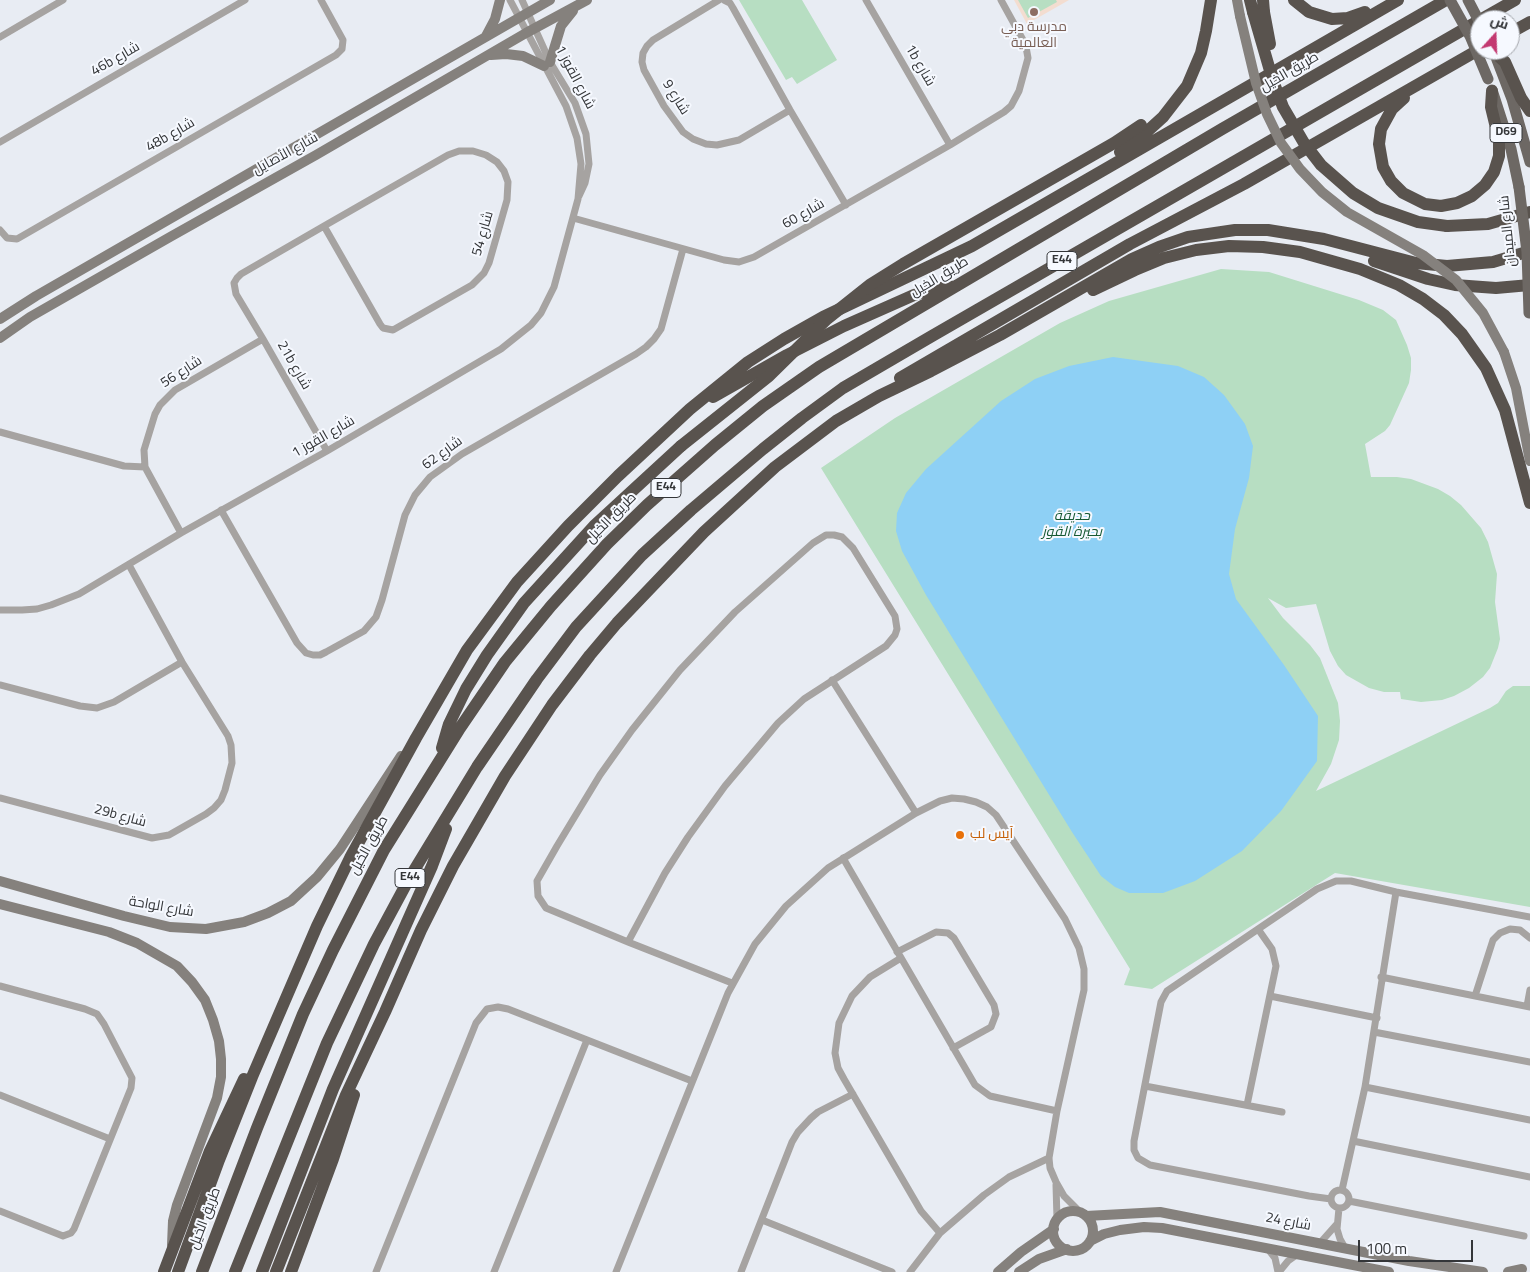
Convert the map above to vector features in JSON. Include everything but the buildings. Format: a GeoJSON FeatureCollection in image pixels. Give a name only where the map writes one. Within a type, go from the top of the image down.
{"type":"FeatureCollection","features":[{"type":"Feature","properties":{"kind":"highway"},"geometry":{"type":"LineString","coordinates":[[928,268],[1018,211],[1129,146],[1152,128],[1172,107],[1193,74],[1201,53],[1211,0]]}},
{"type":"Feature","properties":{"kind":"highway"},"geometry":{"type":"LineString","coordinates":[[1294,0],[1309,12],[1332,19],[1356,16],[1387,0]]}},
{"type":"Feature","properties":{"kind":"highway"},"geometry":{"type":"LineString","coordinates":[[178,1272],[219,1160],[270,1036],[337,884],[367,825],[468,650],[517,582],[594,500],[690,409],[742,367],[784,339],[822,317],[972,246],[1398,0]]}},
{"type":"Feature","properties":{"kind":"highway","name":"طريق الخيل"},"geometry":{"type":"LineString","coordinates":[[202,1272],[257,1128],[322,974],[384,850],[482,695],[530,631],[590,562],[653,500],[736,427],[791,386],[848,349],[1446,0]]}},
{"type":"Feature","properties":{"kind":"highway","name":"E44"},"geometry":{"type":"LineString","coordinates":[[1498,10],[1515,0]]}},
{"type":"Feature","properties":{"kind":"highway"},"geometry":{"type":"LineString","coordinates":[[1258,6],[1273,81],[1283,107],[1300,138],[1321,165],[1342,184],[1365,201],[1391,214],[1418,222],[1447,226],[1488,224],[1530,212]]}},
{"type":"Feature","properties":{"kind":"highway"},"geometry":{"type":"LineString","coordinates":[[439,762],[443,743],[457,707],[487,655],[510,621],[538,586],[588,533],[680,446],[774,372],[827,319],[871,284],[911,259],[1114,143],[1141,125],[1161,108],[1185,77],[1196,54],[1208,20]]}},
{"type":"Feature","properties":{"kind":"highway","name":"E44"},"geometry":{"type":"LineString","coordinates":[[235,1272],[313,1076],[342,1009],[392,910],[453,806],[537,679],[576,627],[642,555],[763,448],[844,388],[1470,27]]}},
{"type":"Feature","properties":{"kind":"highway"},"geometry":{"type":"LineString","coordinates":[[879,396],[916,367],[1130,244],[1252,179],[1470,55]]}},
{"type":"Feature","properties":{"kind":"highway"},"geometry":{"type":"LineString","coordinates":[[1503,60],[1506,73],[1530,111]]}},
{"type":"Feature","properties":{"kind":"highway"},"geometry":{"type":"LineString","coordinates":[[1432,76],[1392,109],[1382,129],[1379,144],[1384,167],[1391,182],[1403,193],[1425,204],[1441,206],[1458,203],[1479,191],[1490,179],[1497,164],[1500,148],[1491,107],[1490,85]]}},
{"type":"Feature","properties":{"kind":"highway"},"geometry":{"type":"LineString","coordinates":[[276,1272],[338,1114],[429,914],[471,832],[524,745],[581,667],[645,593],[738,499],[774,467],[816,435],[879,396],[966,353],[1146,253],[1188,238],[1219,232],[1252,230],[1301,235],[1400,260],[1431,265],[1478,264],[1508,259],[1530,251]]}},
{"type":"Feature","properties":{"kind":"highway"},"geometry":{"type":"LineString","coordinates":[[1301,235],[1415,275],[1441,282],[1482,288],[1530,285]]}},
{"type":"Feature","properties":{"kind":"highway"},"geometry":{"type":"LineString","coordinates":[[1073,293],[1098,288],[1142,266],[1172,256],[1196,250],[1229,246],[1263,246],[1307,254],[1360,269],[1399,285],[1423,299],[1444,315],[1478,354],[1505,410],[1530,503]]}},
{"type":"Feature","properties":{"kind":"highway"},"geometry":{"type":"LineString","coordinates":[[690,409],[787,355],[851,323],[922,292],[957,285]]}},
{"type":"Feature","properties":{"kind":"highway"},"geometry":{"type":"LineString","coordinates":[[262,1272],[330,1096],[432,866],[453,806]]}},
{"type":"Feature","properties":{"kind":"highway"},"geometry":{"type":"LineString","coordinates":[[164,1272],[221,1124],[245,1076],[270,1036]]}},
{"type":"Feature","properties":{"kind":"highway"},"geometry":{"type":"LineString","coordinates":[[291,1272],[341,1135],[365,1054]]}},
{"type":"Feature","properties":{"kind":"main road"},"geometry":{"type":"LineString","coordinates":[[486,37],[495,19],[500,0]]}},
{"type":"Feature","properties":{"kind":"main road","name":"شارع الأصايل"},"geometry":{"type":"LineString","coordinates":[[0,319],[36,296],[550,0]]}},
{"type":"Feature","properties":{"kind":"main road"},"geometry":{"type":"LineString","coordinates":[[1237,0],[1256,83],[1264,106],[1281,143],[1300,169],[1322,192],[1347,212],[1423,255],[1456,280],[1484,313],[1504,352],[1516,388],[1530,461]]}},
{"type":"Feature","properties":{"kind":"main road","name":"شارع الميدان"},"geometry":{"type":"LineString","coordinates":[[1450,0],[1470,36],[1490,85],[1511,149],[1519,187],[1526,239],[1530,322]]}},
{"type":"Feature","properties":{"kind":"main road"},"geometry":{"type":"LineString","coordinates":[[488,55],[506,54],[523,56],[547,64],[561,26],[584,2]]}},
{"type":"Feature","properties":{"kind":"main road","name":"شارع الأصايل"},"geometry":{"type":"LineString","coordinates":[[0,338],[41,311],[531,30],[584,2]]}},
{"type":"Feature","properties":{"kind":"main road","name":"D69"},"geometry":{"type":"LineString","coordinates":[[1506,73],[1530,162]]}},
{"type":"Feature","properties":{"kind":"main road","name":"شارع الواحة"},"geometry":{"type":"LineString","coordinates":[[0,880],[124,916],[170,927],[193,929],[219,928],[256,918],[291,901],[326,868],[389,772],[416,738]]}},
{"type":"Feature","properties":{"kind":"main road"},"geometry":{"type":"LineString","coordinates":[[0,904],[109,932],[138,943],[177,966],[192,982],[207,1005],[214,1020],[219,1040],[221,1077],[217,1098],[177,1205],[172,1236],[172,1252]]}},
{"type":"Feature","properties":{"kind":"main road"},"geometry":{"type":"LineString","coordinates":[[998,1272],[1068,1212],[1084,1214],[1090,1220],[1093,1230],[1090,1241],[1080,1249],[1067,1250],[1039,1259],[1020,1272]]}},
{"type":"Feature","properties":{"kind":"main road","name":"شارع 24"},"geometry":{"type":"LineString","coordinates":[[1084,1214],[1160,1212],[1454,1269],[1483,1272]]}},
{"type":"Feature","properties":{"kind":"main road"},"geometry":{"type":"LineString","coordinates":[[1056,1224],[1056,1239],[1067,1250]]}},
{"type":"Feature","properties":{"kind":"main road","name":"شارع 24"},"geometry":{"type":"LineString","coordinates":[[1090,1241],[1104,1234],[1120,1230],[1153,1227],[1168,1228],[1389,1272]]}},
{"type":"Feature","properties":{"kind":"main road"},"geometry":{"type":"LineString","coordinates":[[1508,1272],[1524,1268]]}},
{"type":"Feature","properties":{"kind":"street"},"geometry":{"type":"LineString","coordinates":[[0,37],[64,0]]}},
{"type":"Feature","properties":{"kind":"street","name":"46b شارع"},"geometry":{"type":"LineString","coordinates":[[0,142],[245,0]]}},
{"type":"Feature","properties":{"kind":"street","name":"48b شارع"},"geometry":{"type":"LineString","coordinates":[[0,231],[7,238],[17,239],[336,55],[342,49],[342,36],[321,0]]}},
{"type":"Feature","properties":{"kind":"street","name":"شارع القوز 1"},"geometry":{"type":"LineString","coordinates":[[0,610],[22,610],[51,606],[79,594],[181,533],[327,451],[501,349],[531,325],[541,313],[554,286],[578,199],[590,164],[586,134],[575,103],[547,64],[523,15],[510,0]]}},
{"type":"Feature","properties":{"kind":"street","name":"شارع القوز 1"},"geometry":{"type":"LineString","coordinates":[[522,0],[523,15]]}},
{"type":"Feature","properties":{"kind":"street","name":"شارع 9"},"geometry":{"type":"LineString","coordinates":[[719,0],[653,40],[643,53],[642,62],[644,70],[672,118],[693,139],[706,144],[717,145],[739,140],[790,110]]}},
{"type":"Feature","properties":{"kind":"street"},"geometry":{"type":"LineString","coordinates":[[724,0],[734,8],[790,110],[846,205]]}},
{"type":"Feature","properties":{"kind":"street","name":"1b شارع"},"geometry":{"type":"LineString","coordinates":[[866,0],[950,145]]}},
{"type":"Feature","properties":{"kind":"street","name":"شارع 60"},"geometry":{"type":"LineString","coordinates":[[573,218],[732,262],[747,260],[762,254],[950,145],[1011,106],[1019,91],[1028,58],[1026,48],[1001,0]]}},
{"type":"Feature","properties":{"kind":"street","name":"شارع 54"},"geometry":{"type":"LineString","coordinates":[[236,294],[234,283],[241,274],[324,226],[448,155],[460,151],[473,151],[486,155],[497,162],[508,182],[507,200],[489,263],[484,274],[472,285],[393,330],[383,328],[380,324],[324,226]]}},
{"type":"Feature","properties":{"kind":"street","name":"شارع 62"},"geometry":{"type":"LineString","coordinates":[[221,510],[302,649],[313,655],[320,655],[364,631],[376,617],[405,515],[422,486],[439,470],[462,454],[646,348],[660,329],[683,249]]}},
{"type":"Feature","properties":{"kind":"street","name":"21b شارع"},"geometry":{"type":"LineString","coordinates":[[236,294],[327,451]]}},
{"type":"Feature","properties":{"kind":"street","name":"شارع 56"},"geometry":{"type":"LineString","coordinates":[[181,533],[146,467],[144,450],[151,424],[160,404],[175,390],[263,339]]}},
{"type":"Feature","properties":{"kind":"street"},"geometry":{"type":"LineString","coordinates":[[0,432],[124,466],[146,467]]}},
{"type":"Feature","properties":{"kind":"street"},"geometry":{"type":"LineString","coordinates":[[628,942],[673,861],[721,792],[778,723],[804,700],[886,646],[895,636],[897,629],[895,616],[853,548],[848,542],[834,535],[826,535],[819,538],[754,594],[680,670],[632,730],[600,775],[541,875],[536,889],[541,902],[546,908],[628,942],[732,983]]}},
{"type":"Feature","properties":{"kind":"street","name":"29b شارع"},"geometry":{"type":"LineString","coordinates":[[0,798],[152,838],[169,835],[206,814],[217,804],[225,790],[233,754],[228,736],[182,662],[129,565]]}},
{"type":"Feature","properties":{"kind":"street"},"geometry":{"type":"LineString","coordinates":[[0,685],[80,706],[97,708],[114,702],[182,662]]}},
{"type":"Feature","properties":{"kind":"street"},"geometry":{"type":"LineString","coordinates":[[832,680],[916,813]]}},
{"type":"Feature","properties":{"kind":"street"},"geometry":{"type":"LineString","coordinates":[[616,1272],[732,983],[755,944],[776,916],[806,886],[843,858],[916,813],[940,801],[952,798],[976,802],[996,814],[1065,919],[1075,938],[1084,969],[1084,990],[1057,1111],[1049,1158],[1050,1168],[1064,1196],[1084,1214]]}},
{"type":"Feature","properties":{"kind":"street"},"geometry":{"type":"LineString","coordinates":[[843,858],[970,1077],[982,1091],[1000,1099],[1057,1111]]}},
{"type":"Feature","properties":{"kind":"street"},"geometry":{"type":"LineString","coordinates":[[1331,1199],[1150,1165],[1141,1161],[1136,1154],[1134,1146],[1161,1002],[1167,991],[1316,889],[1329,883],[1343,880],[1526,917],[1520,930]]}},
{"type":"Feature","properties":{"kind":"street"},"geometry":{"type":"LineString","coordinates":[[1342,1190],[1377,1018],[1381,977],[1396,892]]}},
{"type":"Feature","properties":{"kind":"street"},"geometry":{"type":"LineString","coordinates":[[1247,1105],[1276,960],[1272,948],[1258,929]]}},
{"type":"Feature","properties":{"kind":"street"},"geometry":{"type":"LineString","coordinates":[[1475,996],[1493,940],[1500,933],[1510,930],[1520,930],[1530,938]]}},
{"type":"Feature","properties":{"kind":"street"},"geometry":{"type":"LineString","coordinates":[[940,1233],[920,1211],[838,1068],[835,1053],[838,1024],[848,1002],[862,984],[899,955],[936,932],[948,933],[954,938],[994,1005],[996,1014],[991,1027],[953,1048]]}},
{"type":"Feature","properties":{"kind":"street"},"geometry":{"type":"LineString","coordinates":[[1381,977],[1529,1006],[1530,990]]}},
{"type":"Feature","properties":{"kind":"street"},"geometry":{"type":"LineString","coordinates":[[0,986],[92,1011],[100,1019],[129,1068],[132,1078],[131,1088],[72,1233],[63,1236],[0,1211]]}},
{"type":"Feature","properties":{"kind":"street"},"geometry":{"type":"LineString","coordinates":[[1270,996],[1377,1018]]}},
{"type":"Feature","properties":{"kind":"street"},"geometry":{"type":"LineString","coordinates":[[376,1272],[476,1023],[480,1014],[487,1009],[503,1007],[692,1081]]}},
{"type":"Feature","properties":{"kind":"street"},"geometry":{"type":"LineString","coordinates":[[1374,1032],[1530,1062]]}},
{"type":"Feature","properties":{"kind":"street"},"geometry":{"type":"LineString","coordinates":[[494,1272],[587,1040]]}},
{"type":"Feature","properties":{"kind":"street"},"geometry":{"type":"LineString","coordinates":[[1145,1086],[1282,1112]]}},
{"type":"Feature","properties":{"kind":"street"},"geometry":{"type":"LineString","coordinates":[[1364,1087],[1530,1120]]}},
{"type":"Feature","properties":{"kind":"street"},"geometry":{"type":"LineString","coordinates":[[741,1272],[792,1142],[798,1132],[818,1112],[853,1094]]}},
{"type":"Feature","properties":{"kind":"street"},"geometry":{"type":"LineString","coordinates":[[0,1095],[110,1139]]}},
{"type":"Feature","properties":{"kind":"street"},"geometry":{"type":"LineString","coordinates":[[1353,1141],[1530,1177]]}},
{"type":"Feature","properties":{"kind":"street"},"geometry":{"type":"LineString","coordinates":[[910,1272],[940,1233],[997,1185],[1023,1169],[1049,1158]]}},
{"type":"Feature","properties":{"kind":"street"},"geometry":{"type":"LineString","coordinates":[[1056,1182],[1058,1201],[1056,1224]]}},
{"type":"Feature","properties":{"kind":"street"},"geometry":{"type":"LineString","coordinates":[[1342,1190],[1348,1194],[1349,1201],[1346,1206],[1339,1208],[1334,1206],[1331,1199],[1333,1192],[1342,1190]]}},
{"type":"Feature","properties":{"kind":"street"},"geometry":{"type":"LineString","coordinates":[[1349,1201],[1524,1236]]}},
{"type":"Feature","properties":{"kind":"street"},"geometry":{"type":"LineString","coordinates":[[1339,1208],[1336,1224],[1338,1234],[1345,1248]]}},
{"type":"Feature","properties":{"kind":"street"},"geometry":{"type":"LineString","coordinates":[[762,1220],[892,1272]]}},
{"type":"Feature","properties":{"kind":"street"},"geometry":{"type":"LineString","coordinates":[[1320,1243],[1336,1224]]}},
{"type":"Feature","properties":{"kind":"street"},"geometry":{"type":"LineString","coordinates":[[1268,1248],[1275,1258],[1279,1272]]}},
{"type":"Feature","properties":{"kind":"street"},"geometry":{"type":"LineString","coordinates":[[1279,1272],[1288,1261],[1298,1254]]}},
{"type":"Feature","properties":{"kind":"shaded area","name":"مدرسة دبي العالمية"},"geometry":{"type":"Polygon","coordinates":[[[1014,0],[1069,0],[1027,24],[1014,0]]]}},
{"type":"Feature","properties":{"kind":"green space"},"geometry":{"type":"Polygon","coordinates":[[[739,0],[802,0],[837,60],[797,84],[792,77],[786,80],[739,0]]]}},
{"type":"Feature","properties":{"kind":"green space"},"geometry":{"type":"Polygon","coordinates":[[[1018,0],[1056,0],[1057,2],[1028,18],[1018,0]]]}},
{"type":"Feature","properties":{"kind":"green space","name":"حديقة بحيرة القوز"},"geometry":{"type":"Polygon","coordinates":[[[1221,269],[1269,272],[1359,300],[1383,310],[1396,320],[1411,358],[1409,383],[1390,425],[1385,431],[1365,444],[1371,477],[1411,479],[1438,489],[1450,496],[1461,505],[1481,528],[1488,542],[1497,574],[1495,602],[1500,639],[1490,668],[1483,677],[1469,688],[1442,700],[1421,702],[1401,699],[1400,692],[1384,692],[1369,688],[1346,675],[1338,666],[1330,651],[1316,604],[1286,608],[1268,598],[1283,618],[1320,658],[1338,703],[1340,721],[1339,740],[1331,764],[1316,791],[1490,708],[1498,703],[1506,691],[1513,686],[1530,686],[1530,907],[1335,873],[1152,989],[1124,985],[1130,969],[821,468],[895,418],[1060,323],[1109,301],[1221,269]]]}},
{"type":"Feature","properties":{"kind":"water"},"geometry":{"type":"Polygon","coordinates":[[[1113,357],[1178,366],[1204,377],[1224,395],[1245,424],[1253,446],[1249,478],[1235,529],[1229,574],[1236,599],[1318,716],[1317,761],[1281,811],[1242,851],[1195,881],[1163,893],[1129,893],[1115,887],[1101,876],[926,595],[902,551],[896,531],[897,513],[906,493],[926,469],[1001,401],[1035,379],[1069,366],[1113,357]]]}},
{"type":"Feature","properties":{"kind":"place","name":"مدرسة دبي العالمية"},"geometry":{"type":"Point","coordinates":[1034,12]}},
{"type":"Feature","properties":{"kind":"place","name":"آيس لب"},"geometry":{"type":"Point","coordinates":[960,835]}}]}
